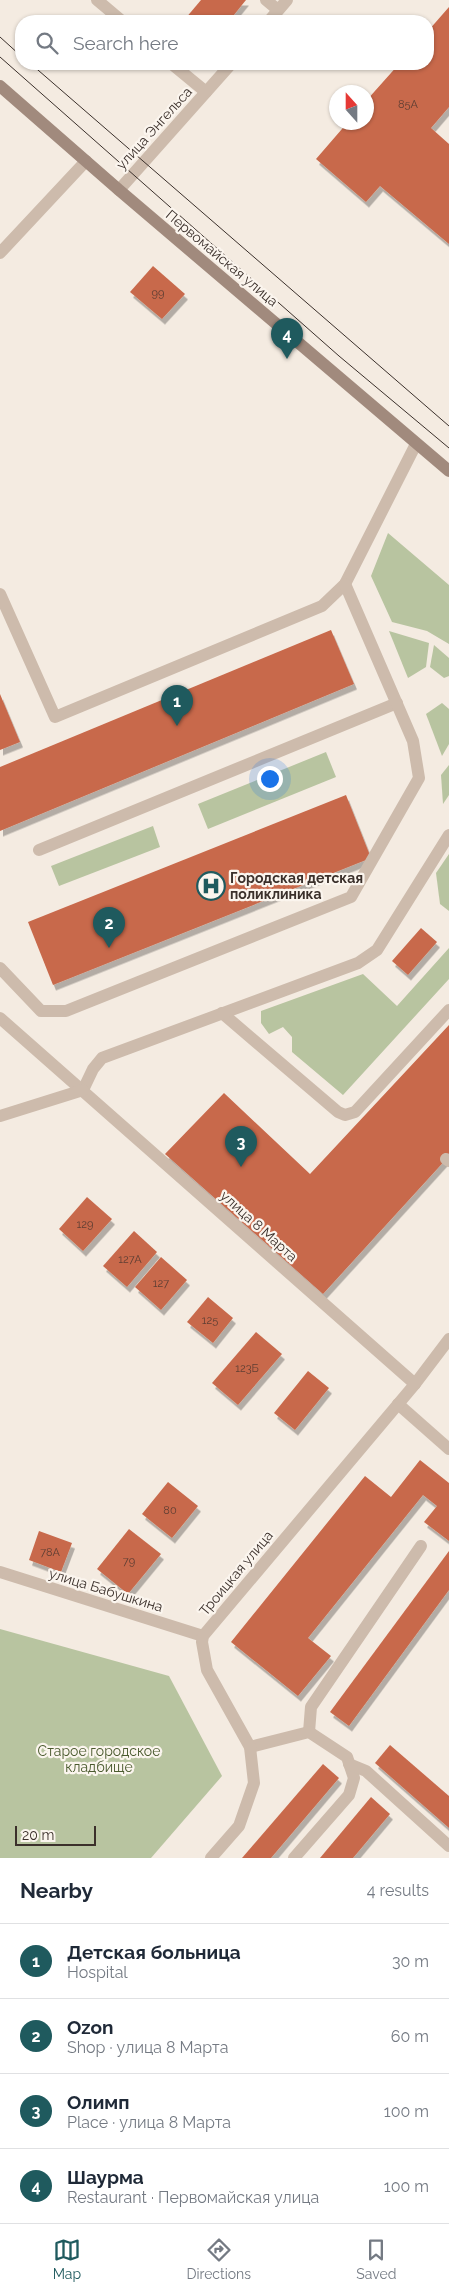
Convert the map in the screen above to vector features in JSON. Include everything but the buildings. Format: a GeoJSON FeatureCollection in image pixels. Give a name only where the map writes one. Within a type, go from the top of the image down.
{"type":"FeatureCollection","features":[{"type":"Feature","properties":{"kind":"main road","name":"Первомайская улица"},"geometry":{"type":"LineString","coordinates":[[0,86],[449,472]]}},
{"type":"Feature","properties":{"kind":"street"},"geometry":{"type":"LineString","coordinates":[[97,0],[115,15]]}},
{"type":"Feature","properties":{"kind":"street"},"geometry":{"type":"LineString","coordinates":[[266,0],[283,5],[274,15]]}},
{"type":"Feature","properties":{"kind":"street"},"geometry":{"type":"LineString","coordinates":[[179,70],[206,92]]}},
{"type":"Feature","properties":{"kind":"street","name":"улица Энгельса"},"geometry":{"type":"LineString","coordinates":[[119,190],[226,70]]}},
{"type":"Feature","properties":{"kind":"street"},"geometry":{"type":"LineString","coordinates":[[0,252],[86,161]]}},
{"type":"Feature","properties":{"kind":"street"},"geometry":{"type":"LineString","coordinates":[[0,594],[55,717],[322,606],[345,584],[416,444]]}},
{"type":"Feature","properties":{"kind":"street"},"geometry":{"type":"LineString","coordinates":[[0,968],[41,1011],[66,1011],[351,897],[419,778],[413,741],[345,584]]}},
{"type":"Feature","properties":{"kind":"street"},"geometry":{"type":"LineString","coordinates":[[39,850],[397,703]]}},
{"type":"Feature","properties":{"kind":"street"},"geometry":{"type":"LineString","coordinates":[[0,1116],[84,1090],[93,1069],[102,1058],[358,963],[377,950],[449,835]]}},
{"type":"Feature","properties":{"kind":"street"},"geometry":{"type":"LineString","coordinates":[[222,1013],[338,1112],[345,1114],[355,1112],[376,1096],[449,1010]]}},
{"type":"Feature","properties":{"kind":"street","name":"улица 8 Марта"},"geometry":{"type":"LineString","coordinates":[[0,1018],[84,1090],[415,1384]]}},
{"type":"Feature","properties":{"kind":"street","name":"Троицкая улица"},"geometry":{"type":"LineString","coordinates":[[211,1858],[238,1826],[254,1783],[250,1747],[207,1670],[202,1642],[203,1636],[415,1384],[449,1339]]}},
{"type":"Feature","properties":{"kind":"street"},"geometry":{"type":"LineString","coordinates":[[398,1404],[449,1449]]}},
{"type":"Feature","properties":{"kind":"street"},"geometry":{"type":"LineString","coordinates":[[309,1732],[311,1707],[421,1546]]}},
{"type":"Feature","properties":{"kind":"street","name":"улица Бабушкина"},"geometry":{"type":"LineString","coordinates":[[0,1572],[203,1636]]}},
{"type":"Feature","properties":{"kind":"street"},"geometry":{"type":"LineString","coordinates":[[250,1747],[309,1732],[347,1757],[354,1778],[349,1795],[294,1858]]}},
{"type":"Feature","properties":{"kind":"street"},"geometry":{"type":"LineString","coordinates":[[349,1764],[366,1771],[449,1846]]}},
{"type":"Feature","properties":{"kind":"green space"},"geometry":{"type":"Polygon","coordinates":[[[388,533],[449,585],[449,644],[427,631],[392,622],[371,576],[388,533]]]}},
{"type":"Feature","properties":{"kind":"green space"},"geometry":{"type":"Polygon","coordinates":[[[389,631],[429,643],[426,667],[408,678],[389,631]]]}},
{"type":"Feature","properties":{"kind":"green space"},"geometry":{"type":"Polygon","coordinates":[[[434,645],[449,658],[449,676],[444,678],[430,667],[434,645]]]}},
{"type":"Feature","properties":{"kind":"green space"},"geometry":{"type":"Polygon","coordinates":[[[442,703],[449,709],[449,744],[442,756],[426,714],[442,703]]]}},
{"type":"Feature","properties":{"kind":"green space"},"geometry":{"type":"Polygon","coordinates":[[[326,752],[336,777],[208,829],[198,804],[326,752]]]}},
{"type":"Feature","properties":{"kind":"green space"},"geometry":{"type":"Polygon","coordinates":[[[449,765],[449,795],[443,804],[441,775],[449,765]]]}},
{"type":"Feature","properties":{"kind":"green space"},"geometry":{"type":"Polygon","coordinates":[[[153,826],[160,847],[59,886],[51,866],[153,826]]]}},
{"type":"Feature","properties":{"kind":"green space"},"geometry":{"type":"Polygon","coordinates":[[[449,854],[449,911],[440,904],[436,873],[449,854]]]}},
{"type":"Feature","properties":{"kind":"green space"},"geometry":{"type":"Polygon","coordinates":[[[449,948],[449,979],[343,1095],[292,1052],[292,1037],[283,1027],[269,1034],[261,1023],[261,1011],[363,974],[397,1006],[449,948]]]}},
{"type":"Feature","properties":{"kind":"green space","name":"Старое городское кладбище"},"geometry":{"type":"Polygon","coordinates":[[[0,1629],[169,1676],[222,1776],[151,1858],[0,1858],[0,1629]]]}},
{"type":"Feature","properties":{"kind":"tram line"},"geometry":{"type":"LineString","coordinates":[[0,37],[15,51]]}},
{"type":"Feature","properties":{"kind":"tram line"},"geometry":{"type":"LineString","coordinates":[[0,57],[339,356],[449,448]]}},
{"type":"Feature","properties":{"kind":"tram line"},"geometry":{"type":"LineString","coordinates":[[38,70],[449,426]]}},
{"type":"Feature","properties":{"kind":"place","name":"Шаурма"},"geometry":{"type":"Point","coordinates":[287,359]}},
{"type":"Feature","properties":{"kind":"place","name":"Детская больница"},"geometry":{"type":"Point","coordinates":[177,726]}},
{"type":"Feature","properties":{"kind":"place","name":"Городская детская поликлиника"},"geometry":{"type":"Point","coordinates":[211,886]}},
{"type":"Feature","properties":{"kind":"place","name":"Ozon"},"geometry":{"type":"Point","coordinates":[109,948]}},
{"type":"Feature","properties":{"kind":"place","name":"Олимп"},"geometry":{"type":"Point","coordinates":[241,1167]}}]}
